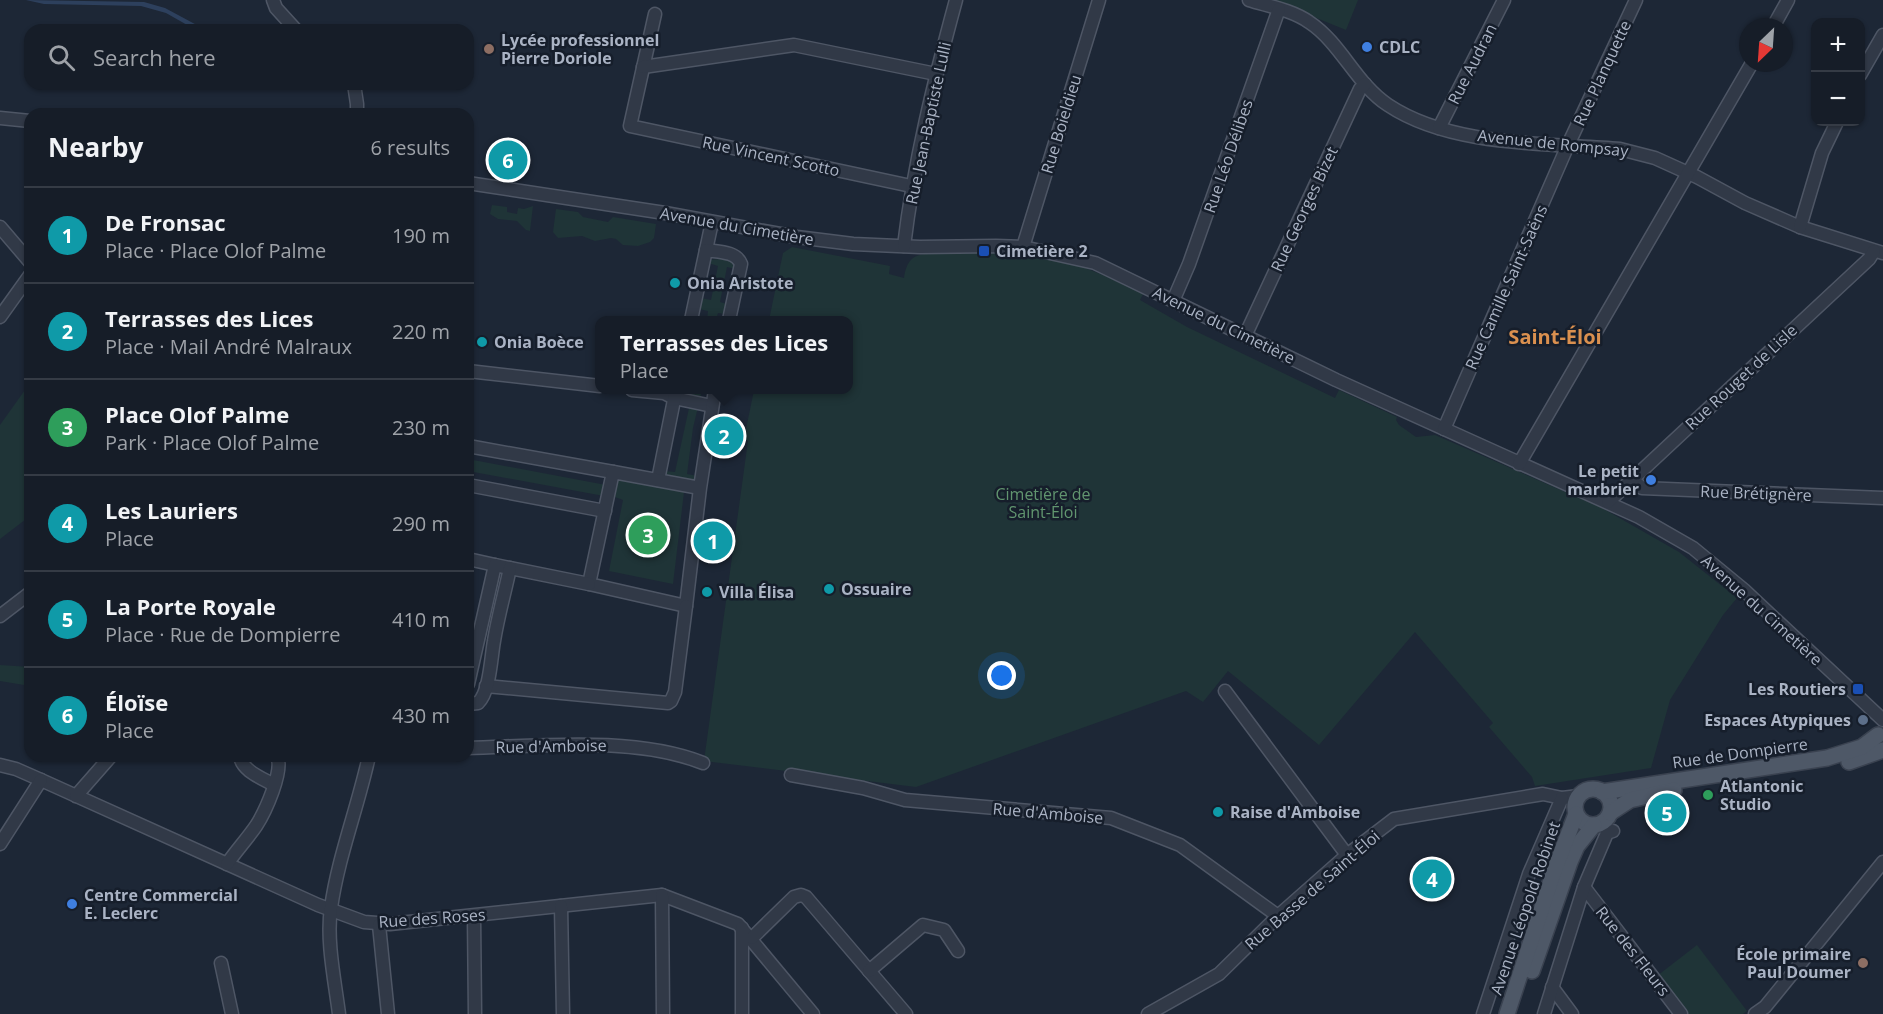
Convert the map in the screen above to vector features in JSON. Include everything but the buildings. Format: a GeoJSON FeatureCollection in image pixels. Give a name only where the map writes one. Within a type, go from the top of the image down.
{"type":"FeatureCollection","features":[{"type":"Feature","properties":{"kind":"main road","name":"Rue de Dompierre"},"geometry":{"type":"LineString","coordinates":[[1602,792],[1827,758],[1862,747],[1882,736]]}},
{"type":"Feature","properties":{"kind":"main road","name":"Rue de Dompierre"},"geometry":{"type":"LineString","coordinates":[[1610,813],[1620,805],[1644,796],[1827,766],[1862,758],[1882,736]]}},
{"type":"Feature","properties":{"kind":"main road"},"geometry":{"type":"LineString","coordinates":[[1588,790],[1602,792],[1610,803],[1610,813],[1604,822],[1594,825],[1585,823],[1576,807],[1588,790]]}},
{"type":"Feature","properties":{"kind":"main road","name":"Avenue Léopold Robinet"},"geometry":{"type":"LineString","coordinates":[[1507,1014],[1576,807]]}},
{"type":"Feature","properties":{"kind":"main road","name":"Avenue Léopold Robinet"},"geometry":{"type":"LineString","coordinates":[[1518,1014],[1570,862],[1577,846],[1594,825]]}},
{"type":"Feature","properties":{"kind":"street"},"geometry":{"type":"LineString","coordinates":[[273,0],[276,8],[291,24]]}},
{"type":"Feature","properties":{"kind":"street","name":"Rue Jean-Baptiste Lulli"},"geometry":{"type":"LineString","coordinates":[[904,246],[911,186],[936,74],[956,0]]}},
{"type":"Feature","properties":{"kind":"street","name":"Rue Boieldieu"},"geometry":{"type":"LineString","coordinates":[[1023,247],[1099,0]]}},
{"type":"Feature","properties":{"kind":"street","name":"Avenue de Rompsay"},"geometry":{"type":"LineString","coordinates":[[1249,0],[1279,9],[1309,22],[1320,31],[1365,84],[1386,104],[1401,113],[1439,128],[1491,139],[1635,152],[1690,174],[1745,204],[1800,227],[1878,252]]}},
{"type":"Feature","properties":{"kind":"street","name":"Rue Audran"},"geometry":{"type":"LineString","coordinates":[[1439,128],[1504,0]]}},
{"type":"Feature","properties":{"kind":"street","name":"Rue Planquette"},"geometry":{"type":"LineString","coordinates":[[1568,145],[1636,0]]}},
{"type":"Feature","properties":{"kind":"street"},"geometry":{"type":"LineString","coordinates":[[1778,18],[1788,0]]}},
{"type":"Feature","properties":{"kind":"street","name":"Rue Léo Délibes"},"geometry":{"type":"LineString","coordinates":[[1173,301],[1189,264],[1279,9]]}},
{"type":"Feature","properties":{"kind":"street"},"geometry":{"type":"LineString","coordinates":[[655,14],[643,67],[794,45],[936,74]]}},
{"type":"Feature","properties":{"kind":"street"},"geometry":{"type":"LineString","coordinates":[[1862,72],[1883,35]]}},
{"type":"Feature","properties":{"kind":"street","name":"Rue Vincent Scotto"},"geometry":{"type":"LineString","coordinates":[[643,67],[630,126],[911,186]]}},
{"type":"Feature","properties":{"kind":"street"},"geometry":{"type":"LineString","coordinates":[[1519,464],[1690,174],[1747,72]]}},
{"type":"Feature","properties":{"kind":"street","name":"Rue Georges Bizet"},"geometry":{"type":"LineString","coordinates":[[1245,336],[1360,89],[1365,84]]}},
{"type":"Feature","properties":{"kind":"street"},"geometry":{"type":"LineString","coordinates":[[355,90],[357,108]]}},
{"type":"Feature","properties":{"kind":"street"},"geometry":{"type":"LineString","coordinates":[[0,118],[24,120]]}},
{"type":"Feature","properties":{"kind":"street"},"geometry":{"type":"LineString","coordinates":[[1800,227],[1822,153],[1835,126]]}},
{"type":"Feature","properties":{"kind":"street","name":"Rue Camille Saint-Saëns"},"geometry":{"type":"LineString","coordinates":[[1444,429],[1568,145]]}},
{"type":"Feature","properties":{"kind":"street","name":"Avenue du Cimetière"},"geometry":{"type":"LineString","coordinates":[[474,184],[853,244],[1023,247],[1095,263],[1519,464],[1608,502],[1693,548],[1744,590],[1882,736]]}},
{"type":"Feature","properties":{"kind":"street"},"geometry":{"type":"LineString","coordinates":[[692,316],[712,222]]}},
{"type":"Feature","properties":{"kind":"street"},"geometry":{"type":"LineString","coordinates":[[0,227],[24,255]]}},
{"type":"Feature","properties":{"kind":"street"},"geometry":{"type":"LineString","coordinates":[[706,250],[739,258],[741,264],[730,316]]}},
{"type":"Feature","properties":{"kind":"street","name":"Rue Rouget de Lisle"},"geometry":{"type":"LineString","coordinates":[[1608,502],[1878,252]]}},
{"type":"Feature","properties":{"kind":"street"},"geometry":{"type":"LineString","coordinates":[[0,317],[24,283]]}},
{"type":"Feature","properties":{"kind":"street"},"geometry":{"type":"LineString","coordinates":[[474,372],[595,385]]}},
{"type":"Feature","properties":{"kind":"street"},"geometry":{"type":"LineString","coordinates":[[658,480],[675,394],[712,406]]}},
{"type":"Feature","properties":{"kind":"street"},"geometry":{"type":"LineString","coordinates":[[486,686],[668,703],[671,701],[675,692],[700,488],[714,394]]}},
{"type":"Feature","properties":{"kind":"street"},"geometry":{"type":"LineString","coordinates":[[474,447],[700,488]]}},
{"type":"Feature","properties":{"kind":"street"},"geometry":{"type":"LineString","coordinates":[[589,584],[613,472]]}},
{"type":"Feature","properties":{"kind":"street","name":"Rue Brétignère"},"geometry":{"type":"LineString","coordinates":[[1632,479],[1642,488],[1883,498]]}},
{"type":"Feature","properties":{"kind":"street"},"geometry":{"type":"LineString","coordinates":[[474,486],[605,511]]}},
{"type":"Feature","properties":{"kind":"street"},"geometry":{"type":"LineString","coordinates":[[474,560],[686,606]]}},
{"type":"Feature","properties":{"kind":"street"},"geometry":{"type":"LineString","coordinates":[[474,658],[495,565]]}},
{"type":"Feature","properties":{"kind":"street"},"geometry":{"type":"LineString","coordinates":[[474,703],[482,700],[486,686],[493,642],[510,568]]}},
{"type":"Feature","properties":{"kind":"street"},"geometry":{"type":"LineString","coordinates":[[0,616],[24,598]]}},
{"type":"Feature","properties":{"kind":"street"},"geometry":{"type":"LineString","coordinates":[[1225,691],[1347,855]]}},
{"type":"Feature","properties":{"kind":"street","name":"Rue d'Amboise"},"geometry":{"type":"LineString","coordinates":[[474,748],[603,744],[684,755],[703,762]]}},
{"type":"Feature","properties":{"kind":"street"},"geometry":{"type":"LineString","coordinates":[[76,796],[106,762]]}},
{"type":"Feature","properties":{"kind":"street"},"geometry":{"type":"LineString","coordinates":[[242,762],[246,768],[274,785]]}},
{"type":"Feature","properties":{"kind":"street"},"geometry":{"type":"LineString","coordinates":[[226,864],[255,826],[274,785],[278,762]]}},
{"type":"Feature","properties":{"kind":"street"},"geometry":{"type":"LineString","coordinates":[[339,1014],[330,935],[330,910],[367,762]]}},
{"type":"Feature","properties":{"kind":"street","name":"Rue des Roses"},"geometry":{"type":"LineString","coordinates":[[0,765],[16,769],[330,910],[364,922],[379,924],[474,916],[662,895],[732,921],[742,928],[813,1014]]}},
{"type":"Feature","properties":{"kind":"street","name":"Rue d'Amboise"},"geometry":{"type":"LineString","coordinates":[[791,775],[863,788],[905,800],[1111,818],[1180,845],[1278,916]]}},
{"type":"Feature","properties":{"kind":"street"},"geometry":{"type":"LineString","coordinates":[[0,844],[41,780]]}},
{"type":"Feature","properties":{"kind":"street","name":"Rue Basse de Saint-Éloi"},"geometry":{"type":"LineString","coordinates":[[1148,1014],[1219,974],[1278,916],[1347,855],[1394,819],[1543,794],[1562,798],[1576,807]]}},
{"type":"Feature","properties":{"kind":"street","name":"Avenue Léopold Robinet"},"geometry":{"type":"LineString","coordinates":[[1483,1014],[1528,874],[1562,798]]}},
{"type":"Feature","properties":{"kind":"street"},"geometry":{"type":"LineString","coordinates":[[1544,1014],[1584,887],[1607,833],[1613,831]]}},
{"type":"Feature","properties":{"kind":"street"},"geometry":{"type":"LineString","coordinates":[[1755,1014],[1765,1007],[1883,862]]}},
{"type":"Feature","properties":{"kind":"street","name":"Rue des Fleurs"},"geometry":{"type":"LineString","coordinates":[[1584,887],[1682,1014]]}},
{"type":"Feature","properties":{"kind":"street"},"geometry":{"type":"LineString","coordinates":[[662,895],[663,1014]]}},
{"type":"Feature","properties":{"kind":"street"},"geometry":{"type":"LineString","coordinates":[[752,939],[794,897],[801,895],[806,897],[906,1014]]}},
{"type":"Feature","properties":{"kind":"street"},"geometry":{"type":"LineString","coordinates":[[561,906],[562,1014]]}},
{"type":"Feature","properties":{"kind":"street"},"geometry":{"type":"LineString","coordinates":[[474,916],[475,1014]]}},
{"type":"Feature","properties":{"kind":"street"},"geometry":{"type":"LineString","coordinates":[[379,924],[388,1014]]}},
{"type":"Feature","properties":{"kind":"street"},"geometry":{"type":"LineString","coordinates":[[869,971],[923,926],[944,930],[958,951]]}},
{"type":"Feature","properties":{"kind":"street"},"geometry":{"type":"LineString","coordinates":[[742,928],[742,1014]]}},
{"type":"Feature","properties":{"kind":"street"},"geometry":{"type":"LineString","coordinates":[[221,963],[232,1014]]}},
{"type":"Feature","properties":{"kind":"street"},"geometry":{"type":"LineString","coordinates":[[1552,987],[1572,1014]]}},
{"type":"Feature","properties":{"kind":"green space"},"geometry":{"type":"Polygon","coordinates":[[[1272,0],[1358,0],[1346,30],[1272,0]]]}},
{"type":"Feature","properties":{"kind":"green space"},"geometry":{"type":"Polygon","coordinates":[[[492,205],[507,207],[507,212],[517,214],[518,208],[533,206],[530,231],[517,221],[498,219],[490,214],[492,205]]]}},
{"type":"Feature","properties":{"kind":"green space"},"geometry":{"type":"Polygon","coordinates":[[[556,209],[578,212],[583,217],[608,222],[613,217],[656,224],[654,238],[638,246],[623,245],[611,238],[595,241],[582,236],[558,238],[553,232],[556,209]]]}},
{"type":"Feature","properties":{"kind":"green space","name":"Cimetière de Saint-Éloi"},"geometry":{"type":"Polygon","coordinates":[[[792,247],[890,266],[889,274],[904,278],[909,262],[913,258],[944,252],[994,253],[1079,266],[1143,294],[1140,300],[1187,327],[1335,398],[1339,390],[1397,417],[1399,425],[1416,437],[1435,435],[1602,508],[1679,552],[1737,598],[1723,615],[1670,700],[1651,768],[1535,786],[1532,777],[1489,727],[1493,723],[1415,632],[1319,745],[1228,671],[1203,702],[1186,691],[916,787],[704,761],[748,441],[744,439],[753,394],[853,394],[853,316],[770,316],[783,253],[792,247]]]}},
{"type":"Feature","properties":{"kind":"green space"},"geometry":{"type":"Polygon","coordinates":[[[709,260],[729,260],[737,265],[736,269],[727,267],[720,302],[727,304],[725,314],[718,313],[717,316],[707,316],[708,311],[699,309],[701,298],[711,300],[718,266],[708,263],[709,260]]]}},
{"type":"Feature","properties":{"kind":"green space"},"geometry":{"type":"Polygon","coordinates":[[[24,391],[24,521],[0,539],[0,425],[24,391]]]}},
{"type":"Feature","properties":{"kind":"green space"},"geometry":{"type":"Polygon","coordinates":[[[692,394],[701,394],[693,428],[687,474],[698,476],[694,481],[667,477],[665,471],[675,472],[692,394]]]}},
{"type":"Feature","properties":{"kind":"green space"},"geometry":{"type":"Polygon","coordinates":[[[474,460],[606,485],[604,496],[474,472],[474,460]]]}},
{"type":"Feature","properties":{"kind":"green space"},"geometry":{"type":"Polygon","coordinates":[[[618,480],[684,492],[673,584],[609,571],[623,500],[615,497],[618,480]]]}},
{"type":"Feature","properties":{"kind":"green space"},"geometry":{"type":"Polygon","coordinates":[[[0,665],[24,667],[24,685],[0,681],[0,665]]]}},
{"type":"Feature","properties":{"kind":"green space"},"geometry":{"type":"Polygon","coordinates":[[[1697,945],[1747,1011],[1743,1014],[1686,1014],[1657,976],[1697,945]]]}},
{"type":"Feature","properties":{"kind":"water"},"geometry":{"type":"Polygon","coordinates":[[[26,0],[144,2],[165,8],[195,24],[185,24],[166,13],[141,6],[44,4],[26,0]]]}},
{"type":"Feature","properties":{"kind":"place","name":"CDLC"},"geometry":{"type":"Point","coordinates":[1367,47]}},
{"type":"Feature","properties":{"kind":"place","name":"Lycée professionnel Pierre Doriole"},"geometry":{"type":"Point","coordinates":[489,49]}},
{"type":"Feature","properties":{"kind":"place","name":"Éloïse"},"geometry":{"type":"Point","coordinates":[508,160]}},
{"type":"Feature","properties":{"kind":"place","name":"Cimetière 2"},"geometry":{"type":"Point","coordinates":[984,251]}},
{"type":"Feature","properties":{"kind":"place","name":"Onia Aristote"},"geometry":{"type":"Point","coordinates":[675,283]}},
{"type":"Feature","properties":{"kind":"place","name":"Onia Boèce"},"geometry":{"type":"Point","coordinates":[482,342]}},
{"type":"Feature","properties":{"kind":"place","name":"Terrasses des Lices"},"geometry":{"type":"Point","coordinates":[724,436]}},
{"type":"Feature","properties":{"kind":"place","name":"Le petit marbrier"},"geometry":{"type":"Point","coordinates":[1651,480]}},
{"type":"Feature","properties":{"kind":"place","name":"Place Olof Palme"},"geometry":{"type":"Point","coordinates":[648,535]}},
{"type":"Feature","properties":{"kind":"place","name":"De Fronsac"},"geometry":{"type":"Point","coordinates":[713,541]}},
{"type":"Feature","properties":{"kind":"place","name":"Ossuaire"},"geometry":{"type":"Point","coordinates":[829,589]}},
{"type":"Feature","properties":{"kind":"place","name":"Villa Élisa"},"geometry":{"type":"Point","coordinates":[707,592]}},
{"type":"Feature","properties":{"kind":"place","name":"Les Routiers"},"geometry":{"type":"Point","coordinates":[1858,689]}},
{"type":"Feature","properties":{"kind":"place","name":"Espaces Atypiques"},"geometry":{"type":"Point","coordinates":[1863,720]}},
{"type":"Feature","properties":{"kind":"place","name":"Atlantonic Studio"},"geometry":{"type":"Point","coordinates":[1708,795]}},
{"type":"Feature","properties":{"kind":"place","name":"Raise d'Amboise"},"geometry":{"type":"Point","coordinates":[1218,812]}},
{"type":"Feature","properties":{"kind":"place","name":"La Porte Royale"},"geometry":{"type":"Point","coordinates":[1667,813]}},
{"type":"Feature","properties":{"kind":"place","name":"Les Lauriers"},"geometry":{"type":"Point","coordinates":[1432,879]}},
{"type":"Feature","properties":{"kind":"place","name":"Centre Commercial E. Leclerc"},"geometry":{"type":"Point","coordinates":[72,904]}},
{"type":"Feature","properties":{"kind":"place","name":"École primaire Paul Doumer"},"geometry":{"type":"Point","coordinates":[1863,963]}},
{"type":"Feature","properties":{"kind":"district","name":"Saint-Éloi"},"geometry":{"type":"Point","coordinates":[1555,336]}}]}
